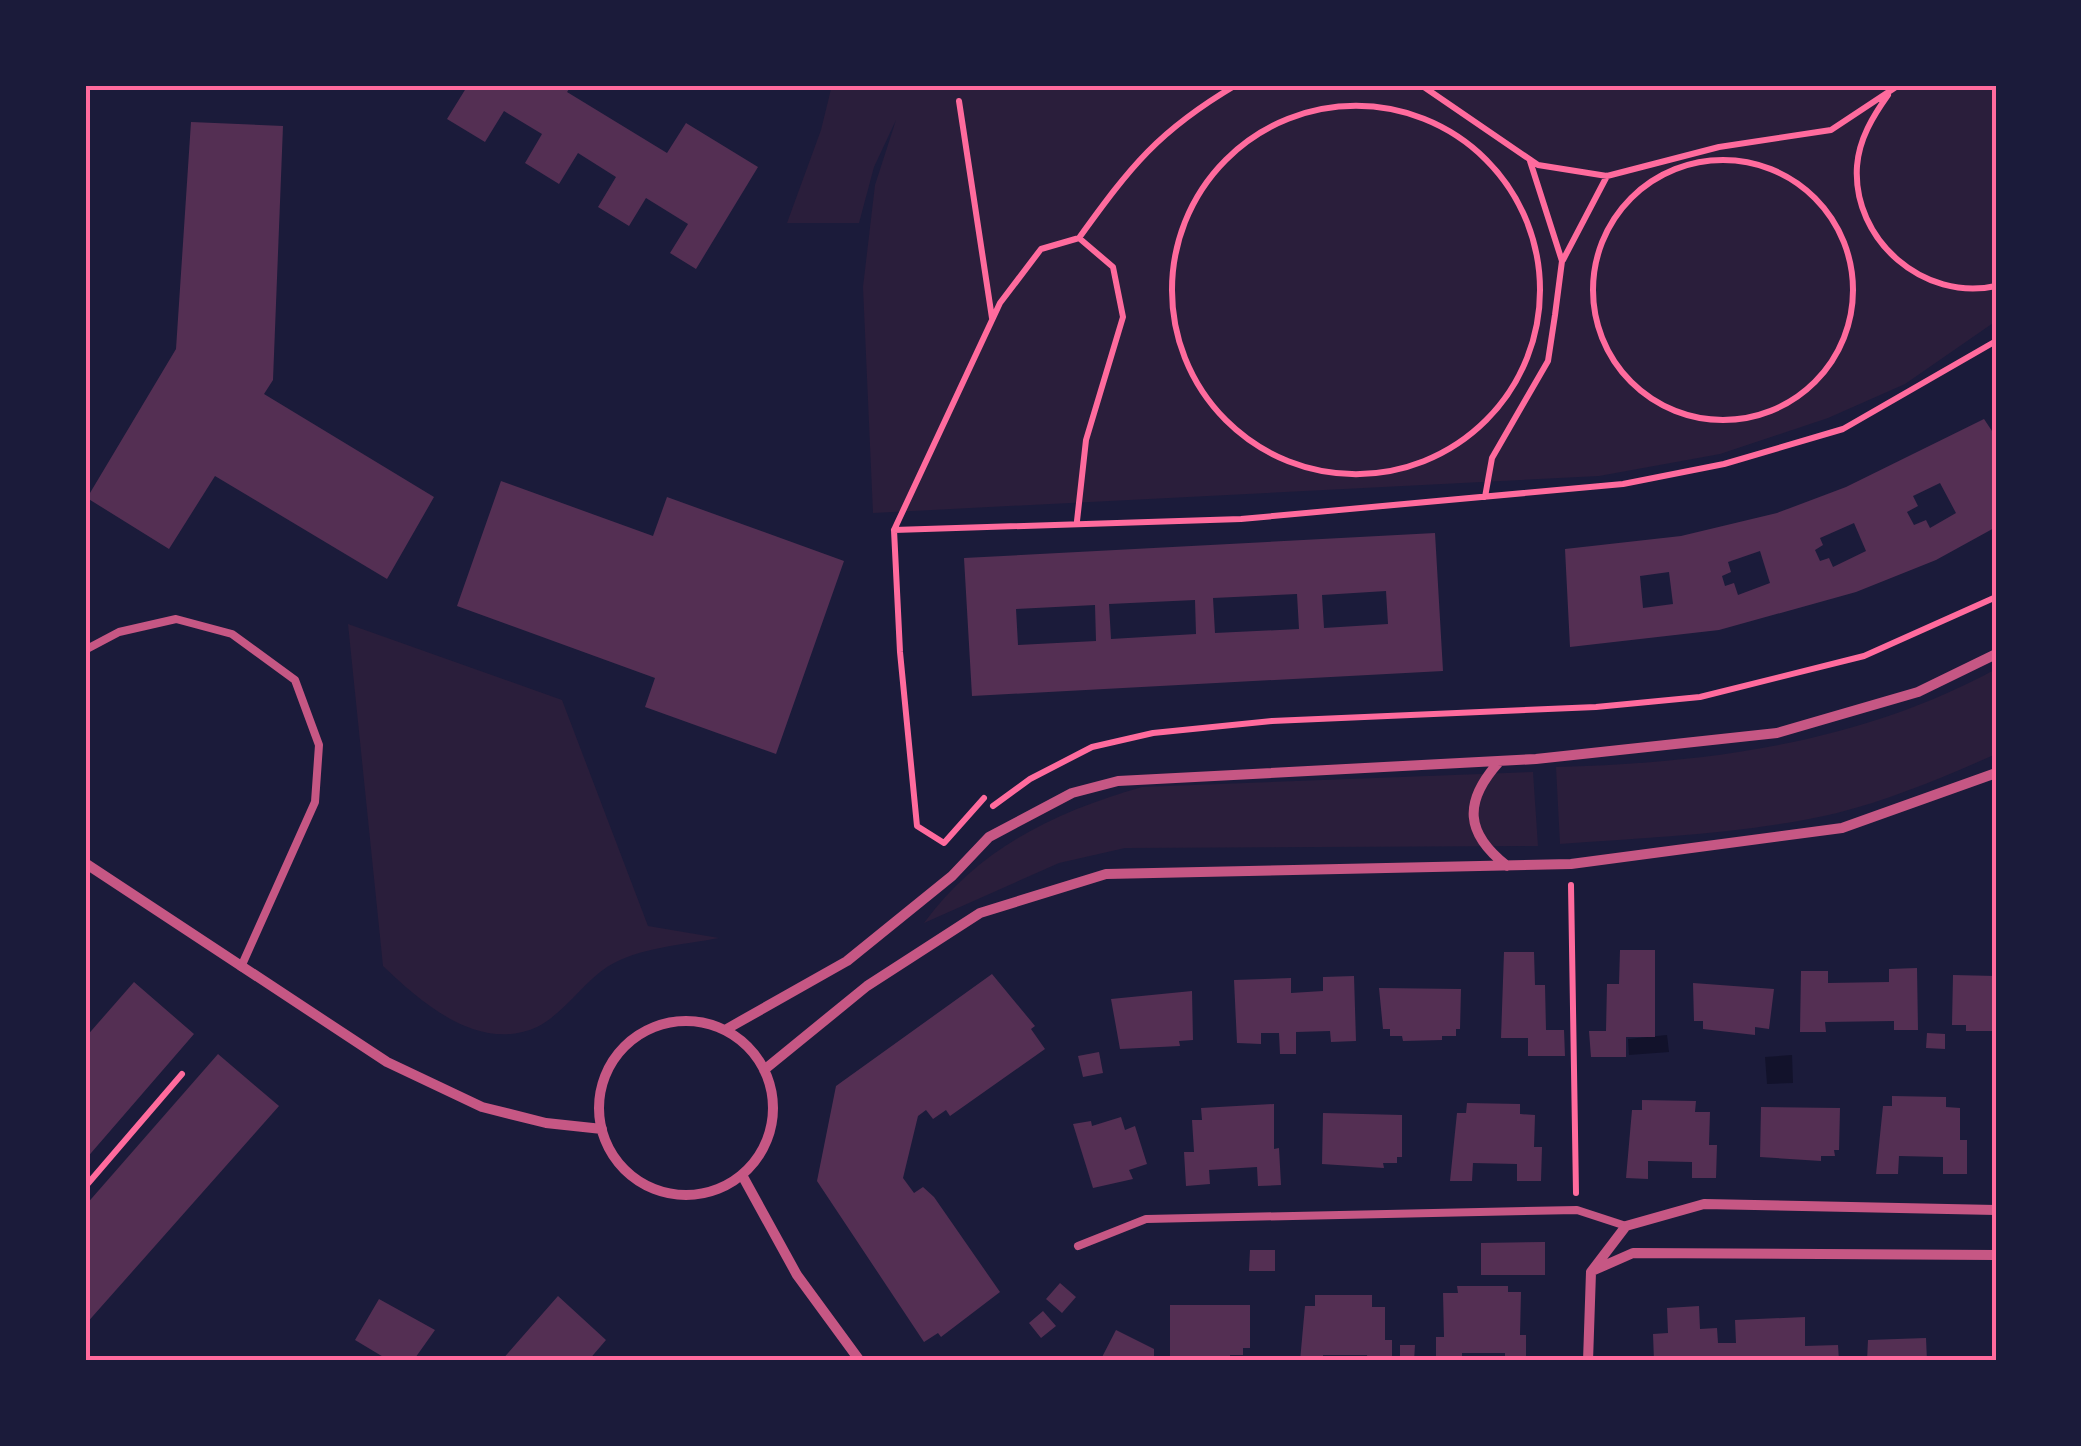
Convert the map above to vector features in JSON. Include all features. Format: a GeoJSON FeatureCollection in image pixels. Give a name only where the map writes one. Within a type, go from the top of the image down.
{"type":"FeatureCollection","features":[{"type":"Feature","properties":{"kind":"street"},"geometry":{"type":"LineString","coordinates":[[725,1030],[847,960],[952,876],[989,838],[1031,811],[1072,793],[1118,782],[1499,762],[1778,732],[1918,692],[1996,654]]}},
{"type":"Feature","properties":{"kind":"street"},"geometry":{"type":"LineString","coordinates":[[1499,762],[1478,784],[1472,813],[1482,846],[1507,866]]}},
{"type":"Feature","properties":{"kind":"street"},"geometry":{"type":"LineString","coordinates":[[764,1070],[867,986],[980,913],[1106,874],[1571,864],[1842,828],[1996,773]]}},
{"type":"Feature","properties":{"kind":"street"},"geometry":{"type":"LineString","coordinates":[[85,863],[387,1062],[482,1107],[546,1123],[602,1130]]}},
{"type":"Feature","properties":{"kind":"street"},"geometry":{"type":"LineString","coordinates":[[698,1021],[725,1030],[748,1047],[764,1070],[773,1098],[772,1127],[761,1154],[742,1175],[717,1190],[688,1195],[659,1191],[633,1177],[614,1156],[602,1130],[599,1101],[606,1073],[632,1040],[670,1022],[698,1021]]}},
{"type":"Feature","properties":{"kind":"street"},"geometry":{"type":"LineString","coordinates":[[742,1175],[797,1275],[860,1361]]}},
{"type":"Feature","properties":{"kind":"street"},"geometry":{"type":"LineString","coordinates":[[1588,1361],[1591,1272],[1626,1226],[1704,1204],[1996,1210]]}},
{"type":"Feature","properties":{"kind":"street"},"geometry":{"type":"LineString","coordinates":[[1591,1272],[1633,1254],[1996,1255]]}},
{"type":"Feature","properties":{"kind":"lane"},"geometry":{"type":"LineString","coordinates":[[85,650],[119,632],[176,619],[232,634],[295,680],[320,746],[315,802],[242,967]]}},
{"type":"Feature","properties":{"kind":"lane"},"geometry":{"type":"LineString","coordinates":[[1078,1246],[1146,1219],[1577,1210],[1626,1226]]}},
{"type":"Feature","properties":{"kind":"path"},"geometry":{"type":"LineString","coordinates":[[984,798],[944,843],[917,826],[901,672],[894,530],[992,319],[1040,248],[1079,238],[1130,167],[1182,117],[1236,85]]}},
{"type":"Feature","properties":{"kind":"path"},"geometry":{"type":"LineString","coordinates":[[1422,85],[1538,165],[1607,176],[1718,147],[1831,130],[1900,85]]}},
{"type":"Feature","properties":{"kind":"path"},"geometry":{"type":"LineString","coordinates":[[1900,85],[1888,95],[1866,128],[1857,166],[1862,205],[1878,240],[1905,268],[1940,285],[1979,290],[1996,286]]}},
{"type":"Feature","properties":{"kind":"path"},"geometry":{"type":"LineString","coordinates":[[959,101],[992,319]]}},
{"type":"Feature","properties":{"kind":"path"},"geometry":{"type":"LineString","coordinates":[[1361,104],[1453,132],[1491,163],[1518,203],[1536,248],[1541,297],[1532,348],[1510,395],[1474,432],[1430,461],[1379,472],[1327,474],[1278,456],[1234,429],[1201,388],[1179,341],[1172,290],[1180,238],[1198,194],[1228,156],[1312,109],[1361,104]]}},
{"type":"Feature","properties":{"kind":"path"},"geometry":{"type":"LineString","coordinates":[[1530,159],[1562,261]]}},
{"type":"Feature","properties":{"kind":"path"},"geometry":{"type":"LineString","coordinates":[[1729,159],[1768,166],[1803,186],[1830,214],[1848,250],[1854,289],[1847,331],[1828,370],[1796,398],[1762,416],[1725,421],[1687,416],[1653,400],[1625,374],[1610,355],[1598,322],[1594,287],[1598,251],[1612,221],[1649,181],[1690,163],[1729,159]]}},
{"type":"Feature","properties":{"kind":"path"},"geometry":{"type":"LineString","coordinates":[[1485,498],[1492,458],[1548,361],[1562,261],[1607,176]]}},
{"type":"Feature","properties":{"kind":"path"},"geometry":{"type":"LineString","coordinates":[[1077,521],[1086,440],[1122,318],[1113,267],[1079,238]]}},
{"type":"Feature","properties":{"kind":"path"},"geometry":{"type":"LineString","coordinates":[[894,530],[1077,521],[1241,519],[1623,484],[1724,464],[1843,429],[1996,342]]}},
{"type":"Feature","properties":{"kind":"path"},"geometry":{"type":"LineString","coordinates":[[988,810],[1030,779],[1092,747],[1154,732],[1272,721],[1596,707],[1700,696],[1864,656],[1996,598]]}},
{"type":"Feature","properties":{"kind":"path"},"geometry":{"type":"LineString","coordinates":[[1571,864],[1577,1210]]}},
{"type":"Feature","properties":{"kind":"path"},"geometry":{"type":"LineString","coordinates":[[85,1187],[182,1074]]}},
{"type":"Feature","properties":{"kind":"shaded area"},"geometry":{"type":"Polygon","coordinates":[[[832,85],[1996,85],[1996,321],[1905,384],[1828,418],[1720,454],[1599,476],[873,513],[863,287],[875,185],[896,120],[874,167],[859,223],[787,223],[821,130],[832,85]]]}},
{"type":"Feature","properties":{"kind":"shaded area"},"geometry":{"type":"Polygon","coordinates":[[[348,624],[562,700],[648,926],[719,938],[620,960],[598,974],[546,1021],[515,1033],[473,1029],[416,995],[383,966],[348,624]]]}},
{"type":"Feature","properties":{"kind":"shaded area"},"geometry":{"type":"Polygon","coordinates":[[[1996,669],[1996,754],[1937,779],[1837,813],[1769,826],[1560,844],[1556,767],[1670,760],[1782,744],[1891,715],[1996,669]]]}},
{"type":"Feature","properties":{"kind":"shaded area"},"geometry":{"type":"Polygon","coordinates":[[[1533,772],[1538,846],[1125,848],[1059,863],[924,923],[969,874],[1021,836],[1079,808],[1142,787],[1533,772]]]}},
{"type":"Feature","properties":{"kind":"shaded area"},"geometry":{"type":"Polygon","coordinates":[[[1667,1035],[1669,1052],[1629,1055],[1628,1039],[1667,1035]]]}},
{"type":"Feature","properties":{"kind":"shaded area"},"geometry":{"type":"Polygon","coordinates":[[[1792,1055],[1793,1083],[1767,1084],[1765,1057],[1792,1055]]]}},
{"type":"Feature","properties":{"kind":"building"},"geometry":{"type":"Polygon","coordinates":[[[468,85],[572,85],[567,92],[667,153],[686,123],[758,167],[696,269],[670,253],[688,224],[646,198],[629,226],[598,207],[616,177],[578,153],[559,184],[525,163],[542,134],[504,111],[485,142],[447,119],[468,85]]]}},
{"type":"Feature","properties":{"kind":"building"},"geometry":{"type":"Polygon","coordinates":[[[191,122],[283,126],[273,380],[264,394],[434,497],[387,579],[215,476],[169,549],[87,498],[176,349],[191,122]]]}},
{"type":"Feature","properties":{"kind":"building"},"geometry":{"type":"Polygon","coordinates":[[[1984,419],[1996,437],[1996,527],[1936,560],[1856,592],[1719,630],[1570,647],[1565,549],[1681,536],[1777,513],[1846,487],[1984,419]],[[1940,483],[1913,496],[1918,506],[1907,512],[1914,525],[1926,520],[1930,528],[1956,513],[1940,483]],[[1854,523],[1820,538],[1823,545],[1815,550],[1820,561],[1829,558],[1833,567],[1866,551],[1854,523]],[[1760,551],[1728,562],[1731,572],[1722,576],[1725,586],[1734,583],[1738,595],[1770,583],[1760,551]],[[1669,572],[1640,576],[1643,608],[1673,604],[1669,572]]]}},
{"type":"Feature","properties":{"kind":"building"},"geometry":{"type":"Polygon","coordinates":[[[501,481],[653,536],[667,497],[844,561],[776,754],[645,707],[655,678],[457,606],[501,481]]]}},
{"type":"Feature","properties":{"kind":"building"},"geometry":{"type":"Polygon","coordinates":[[[1435,533],[1443,671],[972,696],[964,558],[1435,533]],[[1386,591],[1322,595],[1324,628],[1388,624],[1386,591]],[[1297,594],[1213,598],[1215,633],[1299,629],[1297,594]],[[1195,600],[1109,604],[1111,639],[1196,634],[1195,600]],[[1095,605],[1016,609],[1018,645],[1096,641],[1095,605]]]}},
{"type":"Feature","properties":{"kind":"building"},"geometry":{"type":"Polygon","coordinates":[[[1620,950],[1655,950],[1655,1037],[1626,1037],[1626,1057],[1591,1057],[1589,1031],[1606,1031],[1607,984],[1619,984],[1620,950]]]}},
{"type":"Feature","properties":{"kind":"building"},"geometry":{"type":"Polygon","coordinates":[[[1504,952],[1534,952],[1535,985],[1545,985],[1546,1030],[1564,1030],[1565,1056],[1528,1056],[1528,1038],[1501,1038],[1504,952]]]}},
{"type":"Feature","properties":{"kind":"building"},"geometry":{"type":"Polygon","coordinates":[[[1917,968],[1918,1030],[1894,1030],[1894,1021],[1825,1022],[1826,1032],[1800,1032],[1801,971],[1828,971],[1828,983],[1889,982],[1889,969],[1917,968]]]}},
{"type":"Feature","properties":{"kind":"building"},"geometry":{"type":"Polygon","coordinates":[[[992,974],[1035,1026],[1031,1029],[1045,1049],[950,1116],[946,1110],[933,1119],[926,1110],[918,1116],[903,1178],[914,1193],[923,1187],[934,1197],[1000,1292],[941,1337],[938,1333],[924,1342],[817,1181],[836,1086],[992,974]]]}},
{"type":"Feature","properties":{"kind":"building"},"geometry":{"type":"Polygon","coordinates":[[[1953,975],[1996,976],[1996,1031],[1966,1031],[1966,1025],[1952,1025],[1953,975]]]}},
{"type":"Feature","properties":{"kind":"building"},"geometry":{"type":"Polygon","coordinates":[[[1354,976],[1356,1041],[1331,1042],[1330,1031],[1296,1032],[1296,1054],[1280,1054],[1279,1033],[1261,1033],[1261,1044],[1237,1043],[1234,980],[1291,978],[1291,993],[1323,991],[1323,977],[1354,976]]]}},
{"type":"Feature","properties":{"kind":"building"},"geometry":{"type":"Polygon","coordinates":[[[134,982],[194,1034],[85,1160],[85,1038],[134,982]]]}},
{"type":"Feature","properties":{"kind":"building"},"geometry":{"type":"Polygon","coordinates":[[[1693,983],[1774,989],[1769,1029],[1755,1027],[1755,1035],[1703,1029],[1703,1021],[1694,1021],[1693,983]]]}},
{"type":"Feature","properties":{"kind":"building"},"geometry":{"type":"Polygon","coordinates":[[[1379,988],[1461,989],[1460,1029],[1456,1029],[1456,1036],[1442,1036],[1442,1040],[1403,1041],[1402,1036],[1390,1036],[1390,1029],[1383,1029],[1379,988]]]}},
{"type":"Feature","properties":{"kind":"building"},"geometry":{"type":"Polygon","coordinates":[[[1192,991],[1193,1040],[1179,1041],[1180,1046],[1120,1049],[1111,999],[1192,991]]]}},
{"type":"Feature","properties":{"kind":"building"},"geometry":{"type":"Polygon","coordinates":[[[1927,1033],[1945,1034],[1945,1049],[1926,1048],[1927,1033]]]}},
{"type":"Feature","properties":{"kind":"building"},"geometry":{"type":"Polygon","coordinates":[[[1099,1052],[1103,1073],[1083,1077],[1078,1056],[1099,1052]]]}},
{"type":"Feature","properties":{"kind":"building"},"geometry":{"type":"Polygon","coordinates":[[[218,1054],[279,1106],[85,1325],[85,1206],[218,1054]]]}},
{"type":"Feature","properties":{"kind":"building"},"geometry":{"type":"Polygon","coordinates":[[[1892,1096],[1946,1097],[1946,1107],[1960,1108],[1960,1140],[1967,1140],[1967,1174],[1943,1174],[1943,1157],[1899,1156],[1898,1174],[1876,1174],[1883,1106],[1892,1106],[1892,1096]]]}},
{"type":"Feature","properties":{"kind":"building"},"geometry":{"type":"Polygon","coordinates":[[[1642,1100],[1696,1101],[1695,1112],[1710,1112],[1709,1145],[1717,1145],[1716,1178],[1692,1178],[1692,1162],[1648,1161],[1648,1179],[1626,1178],[1632,1110],[1642,1110],[1642,1100]]]}},
{"type":"Feature","properties":{"kind":"building"},"geometry":{"type":"Polygon","coordinates":[[[1467,1103],[1520,1104],[1520,1114],[1535,1115],[1534,1147],[1542,1147],[1541,1181],[1517,1181],[1517,1164],[1473,1163],[1472,1181],[1450,1181],[1457,1113],[1466,1113],[1467,1103]]]}},
{"type":"Feature","properties":{"kind":"building"},"geometry":{"type":"Polygon","coordinates":[[[1274,1104],[1274,1149],[1279,1148],[1281,1185],[1258,1186],[1257,1167],[1209,1170],[1210,1184],[1186,1186],[1184,1152],[1194,1152],[1192,1120],[1202,1120],[1201,1108],[1274,1104]]]}},
{"type":"Feature","properties":{"kind":"building"},"geometry":{"type":"Polygon","coordinates":[[[1761,1107],[1840,1108],[1839,1150],[1834,1150],[1835,1156],[1821,1156],[1821,1161],[1760,1157],[1761,1107]]]}},
{"type":"Feature","properties":{"kind":"building"},"geometry":{"type":"Polygon","coordinates":[[[1323,1113],[1402,1115],[1402,1157],[1397,1157],[1397,1163],[1383,1163],[1384,1168],[1322,1164],[1323,1113]]]}},
{"type":"Feature","properties":{"kind":"building"},"geometry":{"type":"Polygon","coordinates":[[[1121,1117],[1125,1130],[1135,1126],[1147,1164],[1129,1170],[1133,1179],[1093,1188],[1073,1124],[1091,1121],[1092,1126],[1121,1117]]]}},
{"type":"Feature","properties":{"kind":"building"},"geometry":{"type":"Polygon","coordinates":[[[1545,1242],[1545,1275],[1481,1275],[1481,1243],[1545,1242]]]}},
{"type":"Feature","properties":{"kind":"building"},"geometry":{"type":"Polygon","coordinates":[[[1250,1250],[1275,1250],[1275,1271],[1249,1271],[1250,1250]]]}},
{"type":"Feature","properties":{"kind":"building"},"geometry":{"type":"Polygon","coordinates":[[[1060,1283],[1076,1297],[1062,1313],[1046,1299],[1060,1283]]]}},
{"type":"Feature","properties":{"kind":"building"},"geometry":{"type":"Polygon","coordinates":[[[1457,1286],[1508,1286],[1508,1292],[1521,1292],[1520,1335],[1526,1335],[1526,1361],[1505,1361],[1505,1353],[1462,1353],[1462,1361],[1436,1361],[1436,1337],[1444,1337],[1443,1293],[1458,1293],[1457,1286]]]}},
{"type":"Feature","properties":{"kind":"building"},"geometry":{"type":"Polygon","coordinates":[[[1315,1295],[1372,1295],[1372,1307],[1385,1307],[1385,1340],[1392,1340],[1392,1361],[1368,1361],[1367,1355],[1323,1355],[1323,1361],[1300,1361],[1305,1306],[1315,1306],[1315,1295]]]}},
{"type":"Feature","properties":{"kind":"building"},"geometry":{"type":"Polygon","coordinates":[[[558,1296],[606,1340],[588,1361],[501,1361],[558,1296]]]}},
{"type":"Feature","properties":{"kind":"building"},"geometry":{"type":"Polygon","coordinates":[[[379,1299],[435,1330],[413,1361],[390,1361],[355,1340],[379,1299]]]}},
{"type":"Feature","properties":{"kind":"building"},"geometry":{"type":"Polygon","coordinates":[[[1170,1305],[1250,1305],[1250,1348],[1243,1348],[1243,1355],[1230,1355],[1230,1360],[1170,1356],[1170,1305]]]}},
{"type":"Feature","properties":{"kind":"building"},"geometry":{"type":"Polygon","coordinates":[[[1699,1306],[1700,1329],[1717,1328],[1718,1343],[1736,1343],[1735,1320],[1805,1317],[1805,1346],[1838,1345],[1839,1361],[1654,1361],[1653,1334],[1668,1333],[1667,1308],[1699,1306]]]}},
{"type":"Feature","properties":{"kind":"building"},"geometry":{"type":"Polygon","coordinates":[[[1043,1311],[1056,1326],[1041,1338],[1029,1323],[1043,1311]]]}},
{"type":"Feature","properties":{"kind":"building"},"geometry":{"type":"Polygon","coordinates":[[[1116,1330],[1154,1349],[1154,1361],[1100,1361],[1116,1330]]]}},
{"type":"Feature","properties":{"kind":"building"},"geometry":{"type":"Polygon","coordinates":[[[1926,1338],[1927,1361],[1867,1361],[1868,1340],[1926,1338]]]}},
{"type":"Feature","properties":{"kind":"building"},"geometry":{"type":"Polygon","coordinates":[[[1400,1345],[1415,1345],[1414,1361],[1400,1361],[1400,1345]]]}}]}
